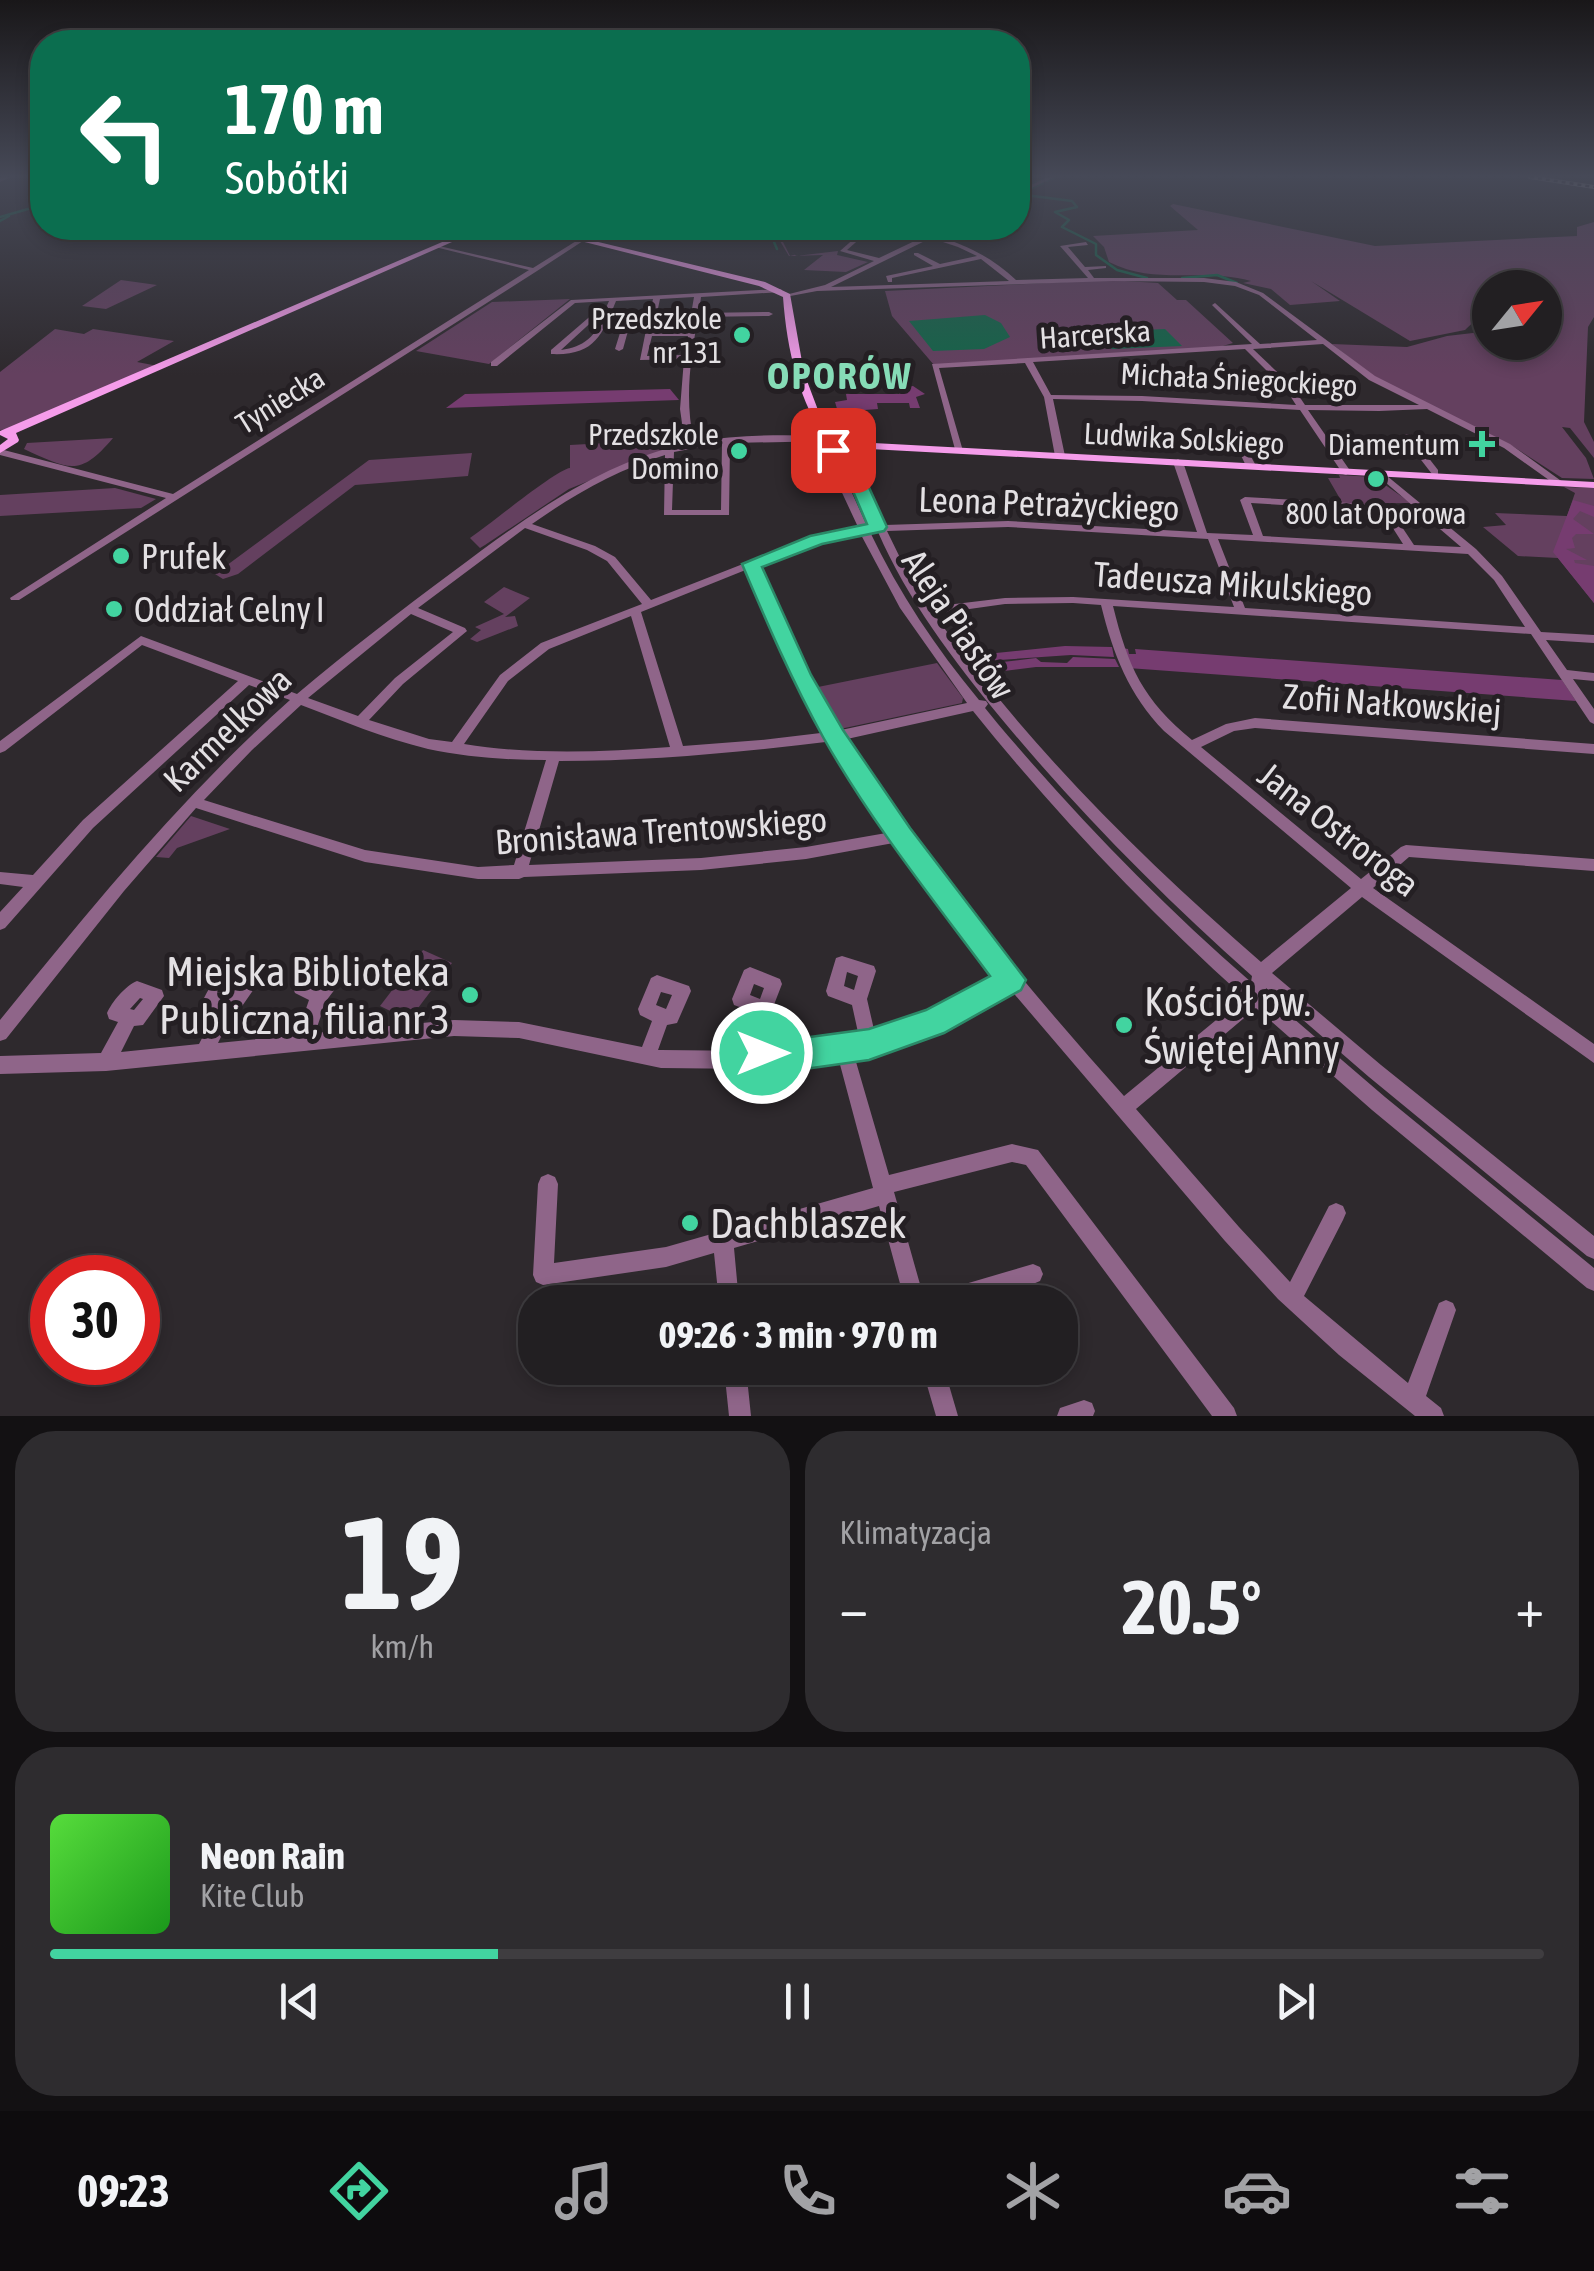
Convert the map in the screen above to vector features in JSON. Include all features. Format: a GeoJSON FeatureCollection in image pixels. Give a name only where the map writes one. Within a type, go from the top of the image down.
{"type":"FeatureCollection","features":[{"type":"Feature","properties":{"kind":"main road"},"geometry":{"type":"LineString","coordinates":[[5,441],[444,243]]}},
{"type":"Feature","properties":{"kind":"main road"},"geometry":{"type":"LineString","coordinates":[[591,243],[783,293],[793,358],[831,442]]}},
{"type":"Feature","properties":{"kind":"main road","name":"Ludwika Solskiego"},"geometry":{"type":"LineString","coordinates":[[831,442],[871,448],[955,450]]}},
{"type":"Feature","properties":{"kind":"main road","name":"Ludwika Solskiego"},"geometry":{"type":"LineString","coordinates":[[831,442],[1594,485]]}},
{"type":"Feature","properties":{"kind":"street","name":"Tyniecka"},"geometry":{"type":"LineString","coordinates":[[14,598],[578,243]]}},
{"type":"Feature","properties":{"kind":"street"},"geometry":{"type":"LineString","coordinates":[[852,243],[843,251],[874,261]]}},
{"type":"Feature","properties":{"kind":"street"},"geometry":{"type":"LineString","coordinates":[[818,288],[914,243]]}},
{"type":"Feature","properties":{"kind":"street"},"geometry":{"type":"LineString","coordinates":[[948,243],[983,257],[1015,284]]}},
{"type":"Feature","properties":{"kind":"street"},"geometry":{"type":"LineString","coordinates":[[1085,244],[1063,246],[1093,280]]}},
{"type":"Feature","properties":{"kind":"street"},"geometry":{"type":"LineString","coordinates":[[437,246],[534,270]]}},
{"type":"Feature","properties":{"kind":"street"},"geometry":{"type":"LineString","coordinates":[[923,256],[940,267]]}},
{"type":"Feature","properties":{"kind":"street"},"geometry":{"type":"LineString","coordinates":[[954,279],[892,285],[888,276],[978,258]]}},
{"type":"Feature","properties":{"kind":"street"},"geometry":{"type":"LineString","coordinates":[[1083,269],[1104,267]]}},
{"type":"Feature","properties":{"kind":"street"},"geometry":{"type":"LineString","coordinates":[[494,364],[573,300],[783,293],[818,288],[1204,280],[1236,284],[1262,294],[1372,378],[1507,446],[1559,483]]}},
{"type":"Feature","properties":{"kind":"street"},"geometry":{"type":"LineString","coordinates":[[690,446],[684,426],[698,296]]}},
{"type":"Feature","properties":{"kind":"street"},"geometry":{"type":"LineString","coordinates":[[656,297],[643,358],[690,357]]}},
{"type":"Feature","properties":{"kind":"street"},"geometry":{"type":"LineString","coordinates":[[612,299],[614,318],[652,318]]}},
{"type":"Feature","properties":{"kind":"street"},"geometry":{"type":"LineString","coordinates":[[1215,305],[1258,346]]}},
{"type":"Feature","properties":{"kind":"street"},"geometry":{"type":"LineString","coordinates":[[612,312],[601,335],[593,342],[576,351],[554,352],[596,314],[612,312]]}},
{"type":"Feature","properties":{"kind":"street"},"geometry":{"type":"LineString","coordinates":[[695,315],[769,314]]}},
{"type":"Feature","properties":{"kind":"street"},"geometry":{"type":"LineString","coordinates":[[628,318],[621,345],[647,337],[693,334]]}},
{"type":"Feature","properties":{"kind":"street","name":"Harcerska"},"geometry":{"type":"LineString","coordinates":[[955,450],[934,366],[1326,342]]}},
{"type":"Feature","properties":{"kind":"street"},"geometry":{"type":"LineString","coordinates":[[1247,347],[1303,405],[1346,472]]}},
{"type":"Feature","properties":{"kind":"street"},"geometry":{"type":"LineString","coordinates":[[1028,361],[1048,397],[1060,456]]}},
{"type":"Feature","properties":{"kind":"street","name":"Michała Śniegockiego"},"geometry":{"type":"LineString","coordinates":[[1048,397],[1428,407]]}},
{"type":"Feature","properties":{"kind":"street"},"geometry":{"type":"LineString","coordinates":[[806,438],[822,428]]}},
{"type":"Feature","properties":{"kind":"street"},"geometry":{"type":"LineString","coordinates":[[1232,430],[1251,466]]}},
{"type":"Feature","properties":{"kind":"street"},"geometry":{"type":"LineString","coordinates":[[1407,436],[1435,472]]}},
{"type":"Feature","properties":{"kind":"street","name":"Karmelkowa"},"geometry":{"type":"LineString","coordinates":[[764,441],[806,438],[831,442]]}},
{"type":"Feature","properties":{"kind":"street"},"geometry":{"type":"LineString","coordinates":[[5,441],[33,460],[173,497]]}},
{"type":"Feature","properties":{"kind":"street"},"geometry":{"type":"LineString","coordinates":[[670,451],[668,513],[726,513],[726,442]]}},
{"type":"Feature","properties":{"kind":"street","name":"Karmelkowa"},"geometry":{"type":"LineString","coordinates":[[0,1033],[132,870],[193,802],[297,700],[523,524],[601,478],[670,451],[726,442],[831,442]]}},
{"type":"Feature","properties":{"kind":"street","name":"Aleja Piastów"},"geometry":{"type":"LineString","coordinates":[[831,442],[849,461],[870,528],[927,611],[994,700],[1119,839],[1261,972],[1594,1248]]}},
{"type":"Feature","properties":{"kind":"street","name":"Aleja Piastów"},"geometry":{"type":"LineString","coordinates":[[831,442],[913,620],[976,706],[1093,839],[1256,996],[1594,1282]]}},
{"type":"Feature","properties":{"kind":"street"},"geometry":{"type":"LineString","coordinates":[[849,461],[852,451],[871,448]]}},
{"type":"Feature","properties":{"kind":"street"},"geometry":{"type":"LineString","coordinates":[[1178,462],[1241,611]]}},
{"type":"Feature","properties":{"kind":"street"},"geometry":{"type":"LineString","coordinates":[[1381,474],[1498,578],[1594,719]]}},
{"type":"Feature","properties":{"kind":"street"},"geometry":{"type":"LineString","coordinates":[[1259,538],[1245,500],[1385,508],[1410,548]]}},
{"type":"Feature","properties":{"kind":"street","name":"Leona Petrażyckiego"},"geometry":{"type":"LineString","coordinates":[[454,748],[504,678],[558,640],[817,540],[870,528],[990,523],[1472,552]]}},
{"type":"Feature","properties":{"kind":"street"},"geometry":{"type":"LineString","coordinates":[[523,524],[591,548],[610,559],[641,607],[678,751]]}},
{"type":"Feature","properties":{"kind":"street"},"geometry":{"type":"LineString","coordinates":[[752,564],[800,675],[834,736],[901,836],[1011,980],[1292,1298],[1432,1416]]}},
{"type":"Feature","properties":{"kind":"street","name":"Tadeusza Mikulskiego"},"geometry":{"type":"LineString","coordinates":[[927,611],[1005,601],[1106,602],[1594,639]]}},
{"type":"Feature","properties":{"kind":"street","name":"Jana Ostroroga"},"geometry":{"type":"LineString","coordinates":[[1106,602],[1125,671],[1157,716],[1360,887],[1594,1054]]}},
{"type":"Feature","properties":{"kind":"street"},"geometry":{"type":"LineString","coordinates":[[359,723],[399,681],[468,632],[410,609]]}},
{"type":"Feature","properties":{"kind":"street"},"geometry":{"type":"LineString","coordinates":[[0,748],[142,640],[359,723],[454,748],[553,758],[834,736],[994,700]]}},
{"type":"Feature","properties":{"kind":"street"},"geometry":{"type":"LineString","coordinates":[[1562,674],[1594,677]]}},
{"type":"Feature","properties":{"kind":"street"},"geometry":{"type":"LineString","coordinates":[[0,923],[130,783],[248,679]]}},
{"type":"Feature","properties":{"kind":"street","name":"Zofii Nałkowskiej"},"geometry":{"type":"LineString","coordinates":[[1190,746],[1230,726],[1254,722],[1594,749]]}},
{"type":"Feature","properties":{"kind":"street"},"geometry":{"type":"LineString","coordinates":[[519,873],[553,758]]}},
{"type":"Feature","properties":{"kind":"street","name":"Bronisława Trentowskiego"},"geometry":{"type":"LineString","coordinates":[[193,802],[366,856],[449,871],[519,873],[742,860],[901,836]]}},
{"type":"Feature","properties":{"kind":"street"},"geometry":{"type":"LineString","coordinates":[[1123,1108],[1256,996],[1261,972],[1406,851],[1594,866]]}},
{"type":"Feature","properties":{"kind":"street"},"geometry":{"type":"LineString","coordinates":[[0,878],[36,882]]}},
{"type":"Feature","properties":{"kind":"street"},"geometry":{"type":"LineString","coordinates":[[0,1065],[106,1062],[447,1029],[520,1030],[647,1057],[715,1062],[762,1059],[869,1044],[933,1023],[1011,980]]}},
{"type":"Feature","properties":{"kind":"street"},"geometry":{"type":"LineString","coordinates":[[303,1042],[319,996]]}},
{"type":"Feature","properties":{"kind":"street"},"geometry":{"type":"LineString","coordinates":[[860,999],[869,1044]]}},
{"type":"Feature","properties":{"kind":"street"},"geometry":{"type":"LineString","coordinates":[[758,1006],[762,1059]]}},
{"type":"Feature","properties":{"kind":"street"},"geometry":{"type":"LineString","coordinates":[[204,1052],[226,1008]]}},
{"type":"Feature","properties":{"kind":"street"},"geometry":{"type":"LineString","coordinates":[[106,1062],[130,1017]]}},
{"type":"Feature","properties":{"kind":"street"},"geometry":{"type":"LineString","coordinates":[[647,1057],[662,1017]]}},
{"type":"Feature","properties":{"kind":"street"},"geometry":{"type":"LineString","coordinates":[[844,1048],[910,1285]]}},
{"type":"Feature","properties":{"kind":"street"},"geometry":{"type":"LineString","coordinates":[[548,1184],[543,1275],[666,1257],[1012,1153],[1031,1156],[1226,1416]]}},
{"type":"Feature","properties":{"kind":"street"},"geometry":{"type":"LineString","coordinates":[[1292,1298],[1336,1213]]}},
{"type":"Feature","properties":{"kind":"street"},"geometry":{"type":"LineString","coordinates":[[722,1240],[727,1285]]}},
{"type":"Feature","properties":{"kind":"street"},"geometry":{"type":"LineString","coordinates":[[996,1285],[1034,1274]]}},
{"type":"Feature","properties":{"kind":"street"},"geometry":{"type":"LineString","coordinates":[[1413,1400],[1446,1310]]}},
{"type":"Feature","properties":{"kind":"street"},"geometry":{"type":"LineString","coordinates":[[737,1385],[740,1416]]}},
{"type":"Feature","properties":{"kind":"street"},"geometry":{"type":"LineString","coordinates":[[939,1385],[947,1416]]}},
{"type":"Feature","properties":{"kind":"shaded area"},"geometry":{"type":"Polygon","coordinates":[[[1100,243],[1594,243],[1594,317],[1588,327],[1584,422],[1594,442],[1594,458],[1570,428],[1562,427],[1586,458],[1594,479],[1562,478],[1514,447],[1377,379],[1332,344],[1407,347],[1472,333],[1472,360],[1562,360],[1562,270],[1472,270],[1472,323],[1465,330],[1410,341],[1311,281],[1340,301],[1290,305],[1271,289],[1243,283],[1251,281],[1144,273],[1109,262],[1100,243]]]}},
{"type":"Feature","properties":{"kind":"shaded area"},"geometry":{"type":"Polygon","coordinates":[[[838,251],[837,255],[868,262],[846,272],[804,270],[823,255],[798,256],[838,251]]]}},
{"type":"Feature","properties":{"kind":"shaded area"},"geometry":{"type":"Polygon","coordinates":[[[121,280],[157,285],[106,309],[82,306],[121,280]]]}},
{"type":"Feature","properties":{"kind":"shaded area"},"geometry":{"type":"Polygon","coordinates":[[[1108,280],[1158,283],[1177,300],[1186,300],[1233,343],[1216,348],[934,365],[892,316],[885,291],[1108,280]]]}},
{"type":"Feature","properties":{"kind":"shaded area"},"geometry":{"type":"Polygon","coordinates":[[[570,299],[489,364],[416,351],[492,302],[570,299]]]}},
{"type":"Feature","properties":{"kind":"shaded area"},"geometry":{"type":"Polygon","coordinates":[[[985,315],[1001,323],[1010,337],[984,349],[933,351],[909,321],[985,315]]]}},
{"type":"Feature","properties":{"kind":"shaded area"},"geometry":{"type":"Polygon","coordinates":[[[55,329],[84,334],[93,329],[174,341],[137,362],[158,366],[13,429],[0,430],[0,372],[55,329]]]}},
{"type":"Feature","properties":{"kind":"shaded area"},"geometry":{"type":"Polygon","coordinates":[[[1165,329],[1182,346],[1112,349],[1097,332],[1165,329]]]}},
{"type":"Feature","properties":{"kind":"shaded area"},"geometry":{"type":"Polygon","coordinates":[[[913,386],[925,394],[916,397],[920,408],[910,408],[909,403],[877,403],[878,409],[838,412],[835,402],[847,400],[846,394],[899,394],[899,388],[913,386]]]}},
{"type":"Feature","properties":{"kind":"shaded area"},"geometry":{"type":"Polygon","coordinates":[[[670,389],[679,400],[446,408],[465,394],[670,389]]]}},
{"type":"Feature","properties":{"kind":"shaded area"},"geometry":{"type":"Polygon","coordinates":[[[113,438],[92,459],[73,466],[24,449],[27,443],[113,438]]]}},
{"type":"Feature","properties":{"kind":"shaded area"},"geometry":{"type":"Polygon","coordinates":[[[678,439],[682,443],[569,489],[480,548],[470,538],[537,487],[570,468],[570,445],[678,439]]]}},
{"type":"Feature","properties":{"kind":"shaded area"},"geometry":{"type":"Polygon","coordinates":[[[472,453],[468,476],[355,485],[238,574],[223,579],[215,574],[369,460],[472,453]]]}},
{"type":"Feature","properties":{"kind":"shaded area"},"geometry":{"type":"Polygon","coordinates":[[[1339,475],[1374,477],[1411,503],[1343,504],[1328,478],[1340,478],[1339,475]]]}},
{"type":"Feature","properties":{"kind":"shaded area"},"geometry":{"type":"Polygon","coordinates":[[[1564,487],[1594,488],[1594,603],[1558,558],[1518,556],[1483,527],[1506,525],[1495,513],[1567,516],[1575,493],[1564,487]]]}},
{"type":"Feature","properties":{"kind":"shaded area"},"geometry":{"type":"Polygon","coordinates":[[[115,488],[156,499],[141,508],[0,516],[0,495],[115,488]]]}},
{"type":"Feature","properties":{"kind":"shaded area"},"geometry":{"type":"Polygon","coordinates":[[[1573,500],[1594,506],[1594,517],[1580,511],[1573,519],[1594,534],[1576,534],[1572,538],[1575,548],[1566,549],[1587,560],[1574,560],[1575,563],[1594,566],[1594,603],[1553,552],[1573,500]]]}},
{"type":"Feature","properties":{"kind":"shaded area"},"geometry":{"type":"Polygon","coordinates":[[[504,587],[530,598],[505,617],[515,616],[518,626],[477,642],[470,639],[481,630],[475,627],[504,614],[484,602],[504,587]]]}},
{"type":"Feature","properties":{"kind":"shaded area"},"geometry":{"type":"Polygon","coordinates":[[[1065,646],[1112,647],[1114,657],[1071,655],[985,661],[988,663],[978,671],[967,656],[1065,646]]]}},
{"type":"Feature","properties":{"kind":"shaded area"},"geometry":{"type":"Polygon","coordinates":[[[1122,648],[1128,649],[1129,654],[1136,654],[1135,649],[1562,680],[1576,701],[1128,668],[1122,648]]]}},
{"type":"Feature","properties":{"kind":"shaded area"},"geometry":{"type":"Polygon","coordinates":[[[1073,657],[1115,659],[1119,667],[1036,667],[980,674],[994,663],[1036,658],[1041,662],[1067,663],[1073,657]]]}},
{"type":"Feature","properties":{"kind":"shaded area"},"geometry":{"type":"Polygon","coordinates":[[[937,663],[963,698],[962,703],[840,729],[813,688],[937,663]]]}},
{"type":"Feature","properties":{"kind":"shaded area"},"geometry":{"type":"Polygon","coordinates":[[[191,816],[230,829],[177,848],[169,858],[156,857],[191,816]]]}},
{"type":"Feature","properties":{"kind":"shaded area"},"geometry":{"type":"Polygon","coordinates":[[[423,950],[452,963],[409,1020],[380,1006],[423,950]]]}},
{"type":"Feature","properties":{"kind":"waterway"},"geometry":{"type":"LineString","coordinates":[[774,243],[777,249]]}},
{"type":"Feature","properties":{"kind":"waterway"},"geometry":{"type":"LineString","coordinates":[[1094,243],[1096,255],[1117,270],[1147,278]]}},
{"type":"Feature","properties":{"kind":"waterway"},"geometry":{"type":"LineString","coordinates":[[1182,278],[1217,275],[1237,283]]}},
{"type":"Feature","properties":{"kind":"place","name":"Przedszkole nr 131"},"geometry":{"type":"Point","coordinates":[742,335]}},
{"type":"Feature","properties":{"kind":"place","name":"Diamentum"},"geometry":{"type":"Point","coordinates":[1482,444]}},
{"type":"Feature","properties":{"kind":"place","name":"Przedszkole Domino"},"geometry":{"type":"Point","coordinates":[739,451]}},
{"type":"Feature","properties":{"kind":"place","name":"800 lat Oporowa"},"geometry":{"type":"Point","coordinates":[1376,479]}},
{"type":"Feature","properties":{"kind":"place","name":"Prufek"},"geometry":{"type":"Point","coordinates":[121,556]}},
{"type":"Feature","properties":{"kind":"place","name":"Oddział Celny I"},"geometry":{"type":"Point","coordinates":[114,609]}},
{"type":"Feature","properties":{"kind":"place","name":"Miejska Biblioteka Publiczna, filia nr 3"},"geometry":{"type":"Point","coordinates":[470,995]}},
{"type":"Feature","properties":{"kind":"place","name":"Kościół pw. Świętej Anny"},"geometry":{"type":"Point","coordinates":[1124,1025]}},
{"type":"Feature","properties":{"kind":"place","name":"Dachblaszek"},"geometry":{"type":"Point","coordinates":[690,1223]}},
{"type":"Feature","properties":{"kind":"district","name":"OPORÓW"},"geometry":{"type":"Point","coordinates":[840,375]}},
{"type":"Feature","properties":{"kind":"route"},"geometry":{"type":"LineString","coordinates":[[762,1053],[762,1059],[869,1044],[933,1023],[1011,980],[901,836],[834,736],[800,675],[752,564],[817,540],[878,527],[849,461],[833,444],[833,450]]}}]}
